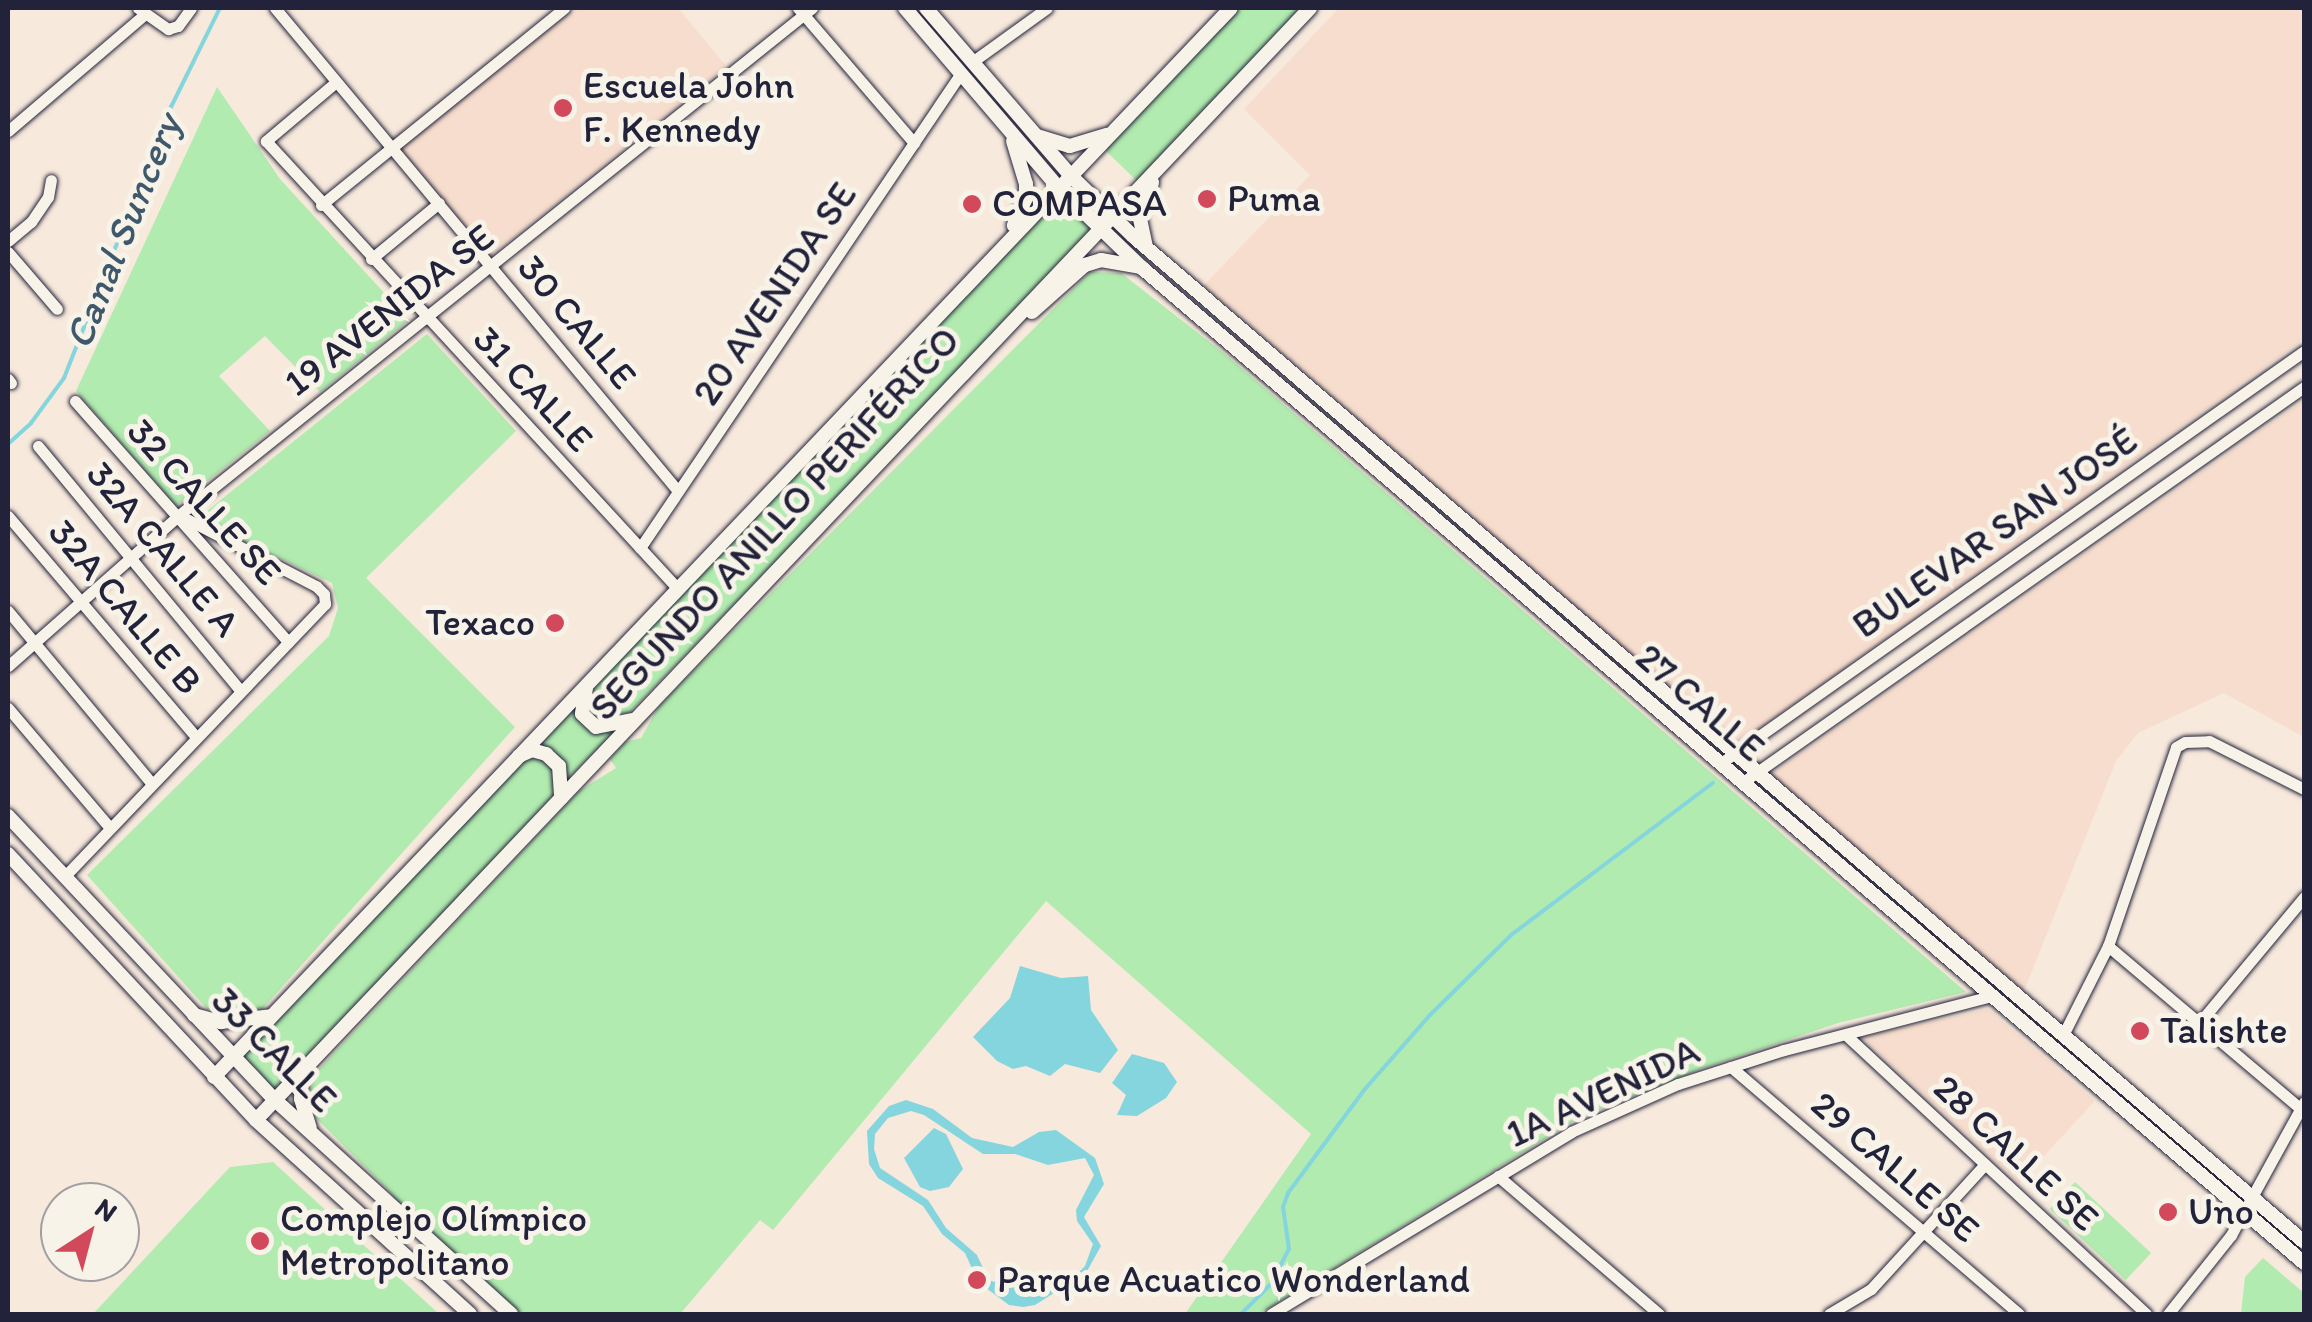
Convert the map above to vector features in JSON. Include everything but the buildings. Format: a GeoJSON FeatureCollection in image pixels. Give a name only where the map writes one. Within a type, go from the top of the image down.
{"type":"FeatureCollection","features":[{"type":"Feature","properties":{"kind":"main road"},"geometry":{"type":"LineString","coordinates":[[906,8],[967,67]]}},
{"type":"Feature","properties":{"kind":"main road"},"geometry":{"type":"LineString","coordinates":[[926,8],[967,67]]}},
{"type":"Feature","properties":{"kind":"main road","name":"SEGUNDO ANILLO PERIFÉRICO"},"geometry":{"type":"LineString","coordinates":[[214,1077],[1231,8]]}},
{"type":"Feature","properties":{"kind":"main road","name":"SEGUNDO ANILLO PERIFÉRICO"},"geometry":{"type":"LineString","coordinates":[[256,1120],[1310,8]]}},
{"type":"Feature","properties":{"kind":"main road","name":"27 CALLE"},"geometry":{"type":"LineString","coordinates":[[967,67],[1010,130],[1058,187],[1142,268],[2304,1263]]}},
{"type":"Feature","properties":{"kind":"main road","name":"27 CALLE"},"geometry":{"type":"LineString","coordinates":[[967,67],[1146,248],[2304,1242]]}},
{"type":"Feature","properties":{"kind":"main road"},"geometry":{"type":"LineString","coordinates":[[1004,244],[1026,198],[1024,172],[1010,130]]}},
{"type":"Feature","properties":{"kind":"main road"},"geometry":{"type":"LineString","coordinates":[[1033,134],[1070,146],[1112,132]]}},
{"type":"Feature","properties":{"kind":"main road"},"geometry":{"type":"LineString","coordinates":[[1146,248],[1139,214],[1144,195],[1165,160]]}},
{"type":"Feature","properties":{"kind":"main road"},"geometry":{"type":"LineString","coordinates":[[981,354],[1085,265],[1101,260],[1142,268]]}},
{"type":"Feature","properties":{"kind":"main road"},"geometry":{"type":"LineString","coordinates":[[588,683],[582,714],[596,727],[635,720]]}},
{"type":"Feature","properties":{"kind":"main road"},"geometry":{"type":"LineString","coordinates":[[517,756],[532,750],[546,754],[559,766],[561,798]]}},
{"type":"Feature","properties":{"kind":"main road","name":"33 CALLE"},"geometry":{"type":"LineString","coordinates":[[8,816],[275,1100],[510,1314]]}},
{"type":"Feature","properties":{"kind":"main road","name":"33 CALLE"},"geometry":{"type":"LineString","coordinates":[[8,854],[256,1120],[470,1314]]}},
{"type":"Feature","properties":{"kind":"main road"},"geometry":{"type":"LineString","coordinates":[[192,1014],[221,1022],[272,1016]]}},
{"type":"Feature","properties":{"kind":"main road"},"geometry":{"type":"LineString","coordinates":[[302,1072],[301,1100],[315,1138]]}},
{"type":"Feature","properties":{"kind":"street"},"geometry":{"type":"LineString","coordinates":[[8,131],[141,11],[168,29],[178,26],[191,8]]}},
{"type":"Feature","properties":{"kind":"street","name":"30 CALLE"},"geometry":{"type":"LineString","coordinates":[[275,8],[678,491]]}},
{"type":"Feature","properties":{"kind":"street"},"geometry":{"type":"LineString","coordinates":[[321,205],[564,8]]}},
{"type":"Feature","properties":{"kind":"street","name":"20 AVENIDA SE"},"geometry":{"type":"LineString","coordinates":[[640,548],[967,67],[1046,8]]}},
{"type":"Feature","properties":{"kind":"street"},"geometry":{"type":"LineString","coordinates":[[805,10],[914,143]]}},
{"type":"Feature","properties":{"kind":"street","name":"19 AVENIDA SE"},"geometry":{"type":"LineString","coordinates":[[8,666],[179,515],[492,267],[805,10]]}},
{"type":"Feature","properties":{"kind":"street","name":"31 CALLE"},"geometry":{"type":"LineString","coordinates":[[336,82],[266,140],[321,205],[677,588]]}},
{"type":"Feature","properties":{"kind":"street"},"geometry":{"type":"LineString","coordinates":[[8,242],[31,222],[48,197],[51,180]]}},
{"type":"Feature","properties":{"kind":"street"},"geometry":{"type":"LineString","coordinates":[[371,259],[438,203]]}},
{"type":"Feature","properties":{"kind":"street"},"geometry":{"type":"LineString","coordinates":[[8,252],[58,309]]}},
{"type":"Feature","properties":{"kind":"street","name":"BULEVAR SAN JOSÉ"},"geometry":{"type":"LineString","coordinates":[[1721,764],[2304,351]]}},
{"type":"Feature","properties":{"kind":"street","name":"BULEVAR SAN JOSÉ"},"geometry":{"type":"LineString","coordinates":[[1743,782],[2304,388]]}},
{"type":"Feature","properties":{"kind":"street","name":"32 CALLE SE"},"geometry":{"type":"LineString","coordinates":[[75,401],[288,642]]}},
{"type":"Feature","properties":{"kind":"street","name":"32A CALLE A"},"geometry":{"type":"LineString","coordinates":[[38,446],[241,691]]}},
{"type":"Feature","properties":{"kind":"street"},"geometry":{"type":"LineString","coordinates":[[64,878],[325,604],[324,594],[316,586],[179,515]]}},
{"type":"Feature","properties":{"kind":"street","name":"32A CALLE B"},"geometry":{"type":"LineString","coordinates":[[8,516],[196,737]]}},
{"type":"Feature","properties":{"kind":"street"},"geometry":{"type":"LineString","coordinates":[[8,611],[152,784]]}},
{"type":"Feature","properties":{"kind":"street"},"geometry":{"type":"LineString","coordinates":[[8,708],[110,828]]}},
{"type":"Feature","properties":{"kind":"street"},"geometry":{"type":"LineString","coordinates":[[2062,1036],[2108,946],[2172,755],[2185,742],[2210,741],[2304,789]]}},
{"type":"Feature","properties":{"kind":"street"},"geometry":{"type":"LineString","coordinates":[[2200,1022],[2304,897]]}},
{"type":"Feature","properties":{"kind":"street"},"geometry":{"type":"LineString","coordinates":[[2108,946],[2302,1105],[2213,1261],[2168,1314]]}},
{"type":"Feature","properties":{"kind":"street","name":"1A AVENIDA"},"geometry":{"type":"LineString","coordinates":[[1272,1314],[1571,1132],[1678,1084],[1731,1066],[1992,996]]}},
{"type":"Feature","properties":{"kind":"street","name":"28 CALLE SE"},"geometry":{"type":"LineString","coordinates":[[1846,1035],[2146,1314]]}},
{"type":"Feature","properties":{"kind":"street","name":"29 CALLE SE"},"geometry":{"type":"LineString","coordinates":[[1731,1066],[2018,1314]]}},
{"type":"Feature","properties":{"kind":"street"},"geometry":{"type":"LineString","coordinates":[[1829,1314],[1871,1289],[1985,1164]]}},
{"type":"Feature","properties":{"kind":"street"},"geometry":{"type":"LineString","coordinates":[[1498,1176],[1659,1314]]}},
{"type":"Feature","properties":{"kind":"shaded area","name":"Escuela John F. Kennedy"},"geometry":{"type":"Polygon","coordinates":[[[574,8],[678,8],[726,66],[489,257],[400,149],[574,8]]]}},
{"type":"Feature","properties":{"kind":"shaded area"},"geometry":{"type":"Polygon","coordinates":[[[1339,8],[2304,8],[2304,339],[1736,745],[1204,285],[1310,175],[1244,109],[1339,8]]]}},
{"type":"Feature","properties":{"kind":"shaded area"},"geometry":{"type":"Polygon","coordinates":[[[2304,400],[2304,737],[2224,693],[2138,733],[2116,761],[2024,991],[1771,774],[2304,400]]]}},
{"type":"Feature","properties":{"kind":"shaded area"},"geometry":{"type":"Polygon","coordinates":[[[1988,1009],[2095,1101],[2019,1183],[1862,1037],[1988,1009]]]}},
{"type":"Feature","properties":{"kind":"green space"},"geometry":{"type":"Polygon","coordinates":[[[1238,8],[1303,8],[1137,181],[1103,148],[1238,8]]]}},
{"type":"Feature","properties":{"kind":"green space"},"geometry":{"type":"Polygon","coordinates":[[[217,87],[280,179],[409,320],[320,392],[265,336],[219,376],[270,431],[176,506],[76,391],[217,87]]]}},
{"type":"Feature","properties":{"kind":"green space"},"geometry":{"type":"Polygon","coordinates":[[[1058,189],[1097,228],[629,713],[602,721],[588,713],[590,686],[1058,189]]]}},
{"type":"Feature","properties":{"kind":"green space"},"geometry":{"type":"Polygon","coordinates":[[[1090,272],[1121,273],[1225,354],[1966,992],[1838,1023],[1698,1070],[1577,1119],[1259,1314],[1185,1314],[1311,1134],[1046,901],[773,1230],[760,1220],[680,1314],[518,1314],[403,1213],[391,1193],[314,1116],[310,1091],[317,1071],[579,791],[616,768],[610,759],[625,742],[641,738],[659,706],[1090,272]]]}},
{"type":"Feature","properties":{"kind":"green space"},"geometry":{"type":"Polygon","coordinates":[[[427,334],[516,431],[366,578],[515,727],[256,1016],[207,1009],[87,875],[329,636],[338,608],[332,583],[197,519],[427,334]]]}},
{"type":"Feature","properties":{"kind":"green space"},"geometry":{"type":"Polygon","coordinates":[[[577,695],[581,715],[618,729],[564,782],[563,763],[527,747],[577,695]]]}},
{"type":"Feature","properties":{"kind":"green space"},"geometry":{"type":"Polygon","coordinates":[[[532,752],[557,766],[556,795],[275,1099],[235,1059],[532,752]]]}},
{"type":"Feature","properties":{"kind":"green space","name":"Complejo Olímpico Metropolitano"},"geometry":{"type":"Polygon","coordinates":[[[273,1162],[439,1314],[93,1314],[123,1282],[140,1282],[140,1264],[230,1167],[273,1162]]]}},
{"type":"Feature","properties":{"kind":"green space"},"geometry":{"type":"Polygon","coordinates":[[[2075,1182],[2151,1253],[2126,1280],[2050,1209],[2075,1182]]]}},
{"type":"Feature","properties":{"kind":"green space"},"geometry":{"type":"Polygon","coordinates":[[[2263,1258],[2304,1293],[2304,1314],[2241,1314],[2245,1277],[2263,1258]]]}},
{"type":"Feature","properties":{"kind":"water"},"geometry":{"type":"Polygon","coordinates":[[[1020,966],[1061,978],[1088,976],[1091,1010],[1118,1050],[1100,1073],[1065,1064],[1050,1076],[1026,1066],[1013,1069],[997,1061],[973,1037],[1010,998],[1020,966]]]}},
{"type":"Feature","properties":{"kind":"water"},"geometry":{"type":"Polygon","coordinates":[[[1132,1054],[1164,1063],[1177,1082],[1166,1098],[1137,1116],[1117,1115],[1126,1095],[1112,1083],[1132,1054]]]}},
{"type":"Feature","properties":{"kind":"water"},"geometry":{"type":"Polygon","coordinates":[[[906,1100],[933,1109],[972,1138],[1013,1147],[1039,1132],[1056,1130],[1095,1158],[1104,1184],[1084,1217],[1101,1246],[1086,1273],[1035,1305],[1023,1307],[1009,1305],[978,1282],[965,1253],[942,1234],[923,1206],[878,1178],[869,1164],[867,1131],[889,1106],[906,1100]],[[911,1111],[888,1118],[875,1134],[874,1149],[880,1168],[928,1200],[946,1228],[977,1255],[988,1279],[994,1282],[1018,1270],[1041,1278],[1059,1278],[1077,1274],[1085,1266],[1093,1244],[1077,1221],[1076,1210],[1094,1175],[1085,1158],[1048,1165],[1015,1154],[983,1154],[924,1115],[911,1111]]]}},
{"type":"Feature","properties":{"kind":"water"},"geometry":{"type":"Polygon","coordinates":[[[934,1128],[946,1134],[963,1169],[949,1187],[930,1191],[920,1187],[904,1158],[934,1128]]]}},
{"type":"Feature","properties":{"kind":"waterway","name":"Canal Suncery"},"geometry":{"type":"LineString","coordinates":[[8,444],[31,423],[64,378],[171,107],[220,8]]}},
{"type":"Feature","properties":{"kind":"waterway"},"geometry":{"type":"LineString","coordinates":[[1241,1314],[1271,1284],[1289,1249],[1283,1207],[1288,1193],[1365,1089],[1430,1015],[1511,935],[1713,783]]}},
{"type":"Feature","properties":{"kind":"place","name":"Escuela John F. Kennedy"},"geometry":{"type":"Point","coordinates":[563,108]}},
{"type":"Feature","properties":{"kind":"place","name":"Puma"},"geometry":{"type":"Point","coordinates":[1207,199]}},
{"type":"Feature","properties":{"kind":"place","name":"COMPASA"},"geometry":{"type":"Point","coordinates":[972,204]}},
{"type":"Feature","properties":{"kind":"place","name":"Texaco"},"geometry":{"type":"Point","coordinates":[555,623]}},
{"type":"Feature","properties":{"kind":"place","name":"Talishte"},"geometry":{"type":"Point","coordinates":[2140,1031]}},
{"type":"Feature","properties":{"kind":"place","name":"Uno"},"geometry":{"type":"Point","coordinates":[2168,1212]}},
{"type":"Feature","properties":{"kind":"place","name":"Complejo Olímpico Metropolitano"},"geometry":{"type":"Point","coordinates":[260,1241]}},
{"type":"Feature","properties":{"kind":"place","name":"Parque Acuatico Wonderland"},"geometry":{"type":"Point","coordinates":[977,1280]}}]}
